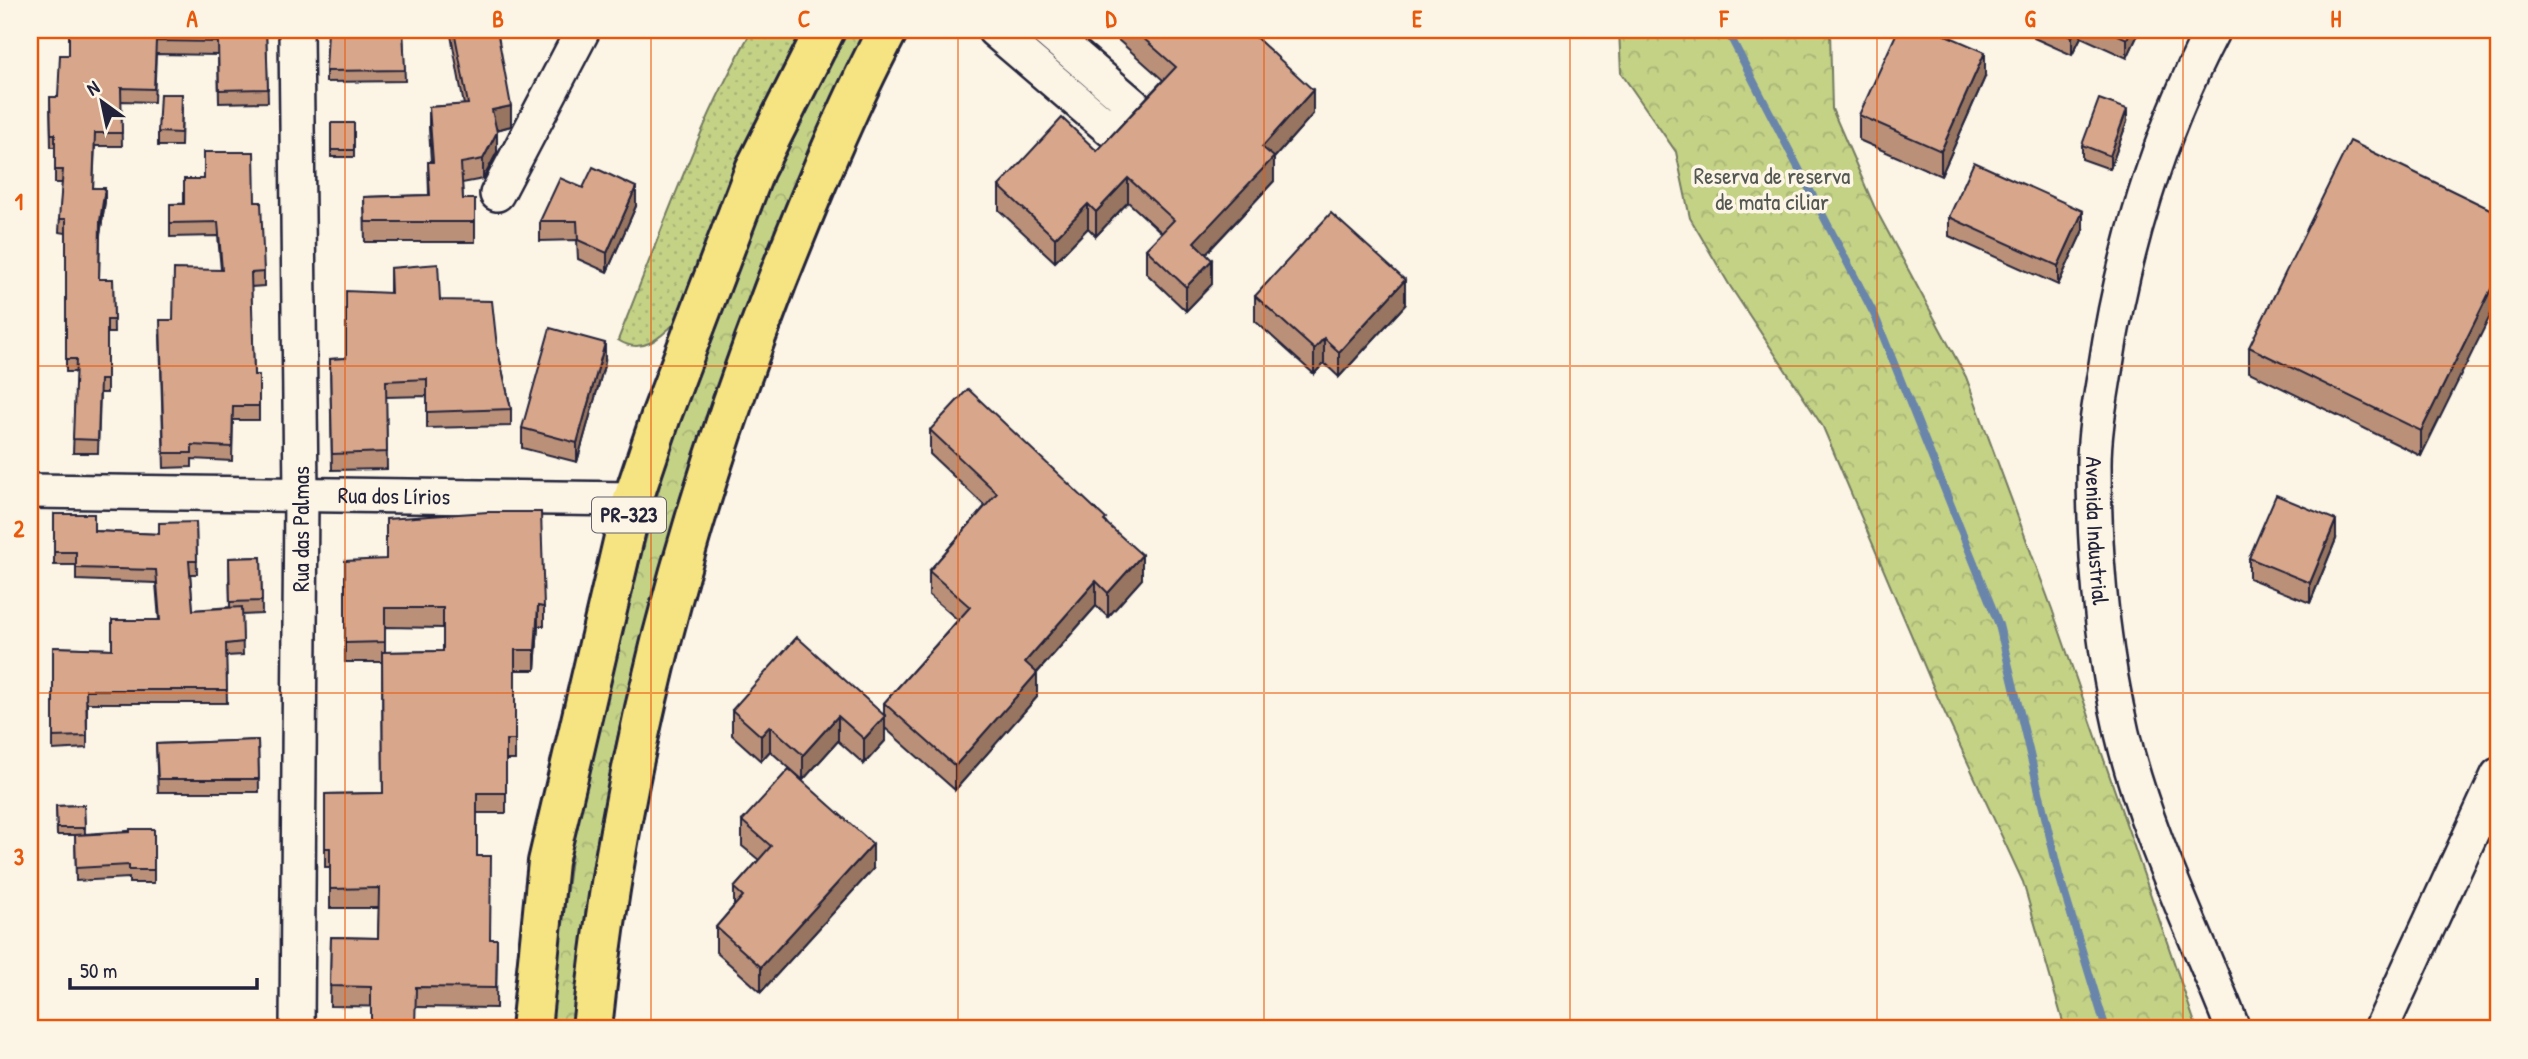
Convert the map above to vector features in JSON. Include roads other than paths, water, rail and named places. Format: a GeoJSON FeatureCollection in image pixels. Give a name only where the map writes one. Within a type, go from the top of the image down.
{"type":"FeatureCollection","features":[{"type":"Feature","properties":{"kind":"highway","name":"PR-323"},"geometry":{"type":"LineString","coordinates":[[531,1029],[548,862],[633,499],[661,416],[754,169],[825,30]]}},
{"type":"Feature","properties":{"kind":"highway","name":"PR-323"},"geometry":{"type":"LineString","coordinates":[[592,1029],[609,890],[631,769],[686,549],[739,380],[818,178],[888,30]]}},
{"type":"Feature","properties":{"kind":"street","name":"Rua das Palmas"},"geometry":{"type":"LineString","coordinates":[[296,30],[301,494],[297,1029]]}},
{"type":"Feature","properties":{"kind":"street"},"geometry":{"type":"LineString","coordinates":[[497,194],[583,30]]}},
{"type":"Feature","properties":{"kind":"street"},"geometry":{"type":"LineString","coordinates":[[994,30],[1111,130],[1133,105],[1046,30]]}},
{"type":"Feature","properties":{"kind":"street","name":"Avenida Industrial"},"geometry":{"type":"LineString","coordinates":[[2213,30],[2188,78],[2143,205],[2111,324],[2097,421],[2094,464],[2105,645],[2122,733],[2168,870],[2233,1029]]}},
{"type":"Feature","properties":{"kind":"street","name":"Rua dos Lírios"},"geometry":{"type":"LineString","coordinates":[[30,491],[633,499]]}},
{"type":"Feature","properties":{"kind":"street"},"geometry":{"type":"LineString","coordinates":[[2381,1029],[2498,775]]}},
{"type":"Feature","properties":{"kind":"waterway"},"geometry":{"type":"LineString","coordinates":[[1727,30],[1875,316],[1999,625],[2059,875],[2106,1029]]}},
{"type":"Feature","properties":{"kind":"park label","name":"Reserva de reserva de mata ciliar"},"geometry":{"type":"Point","coordinates":[1772,189]}}]}
